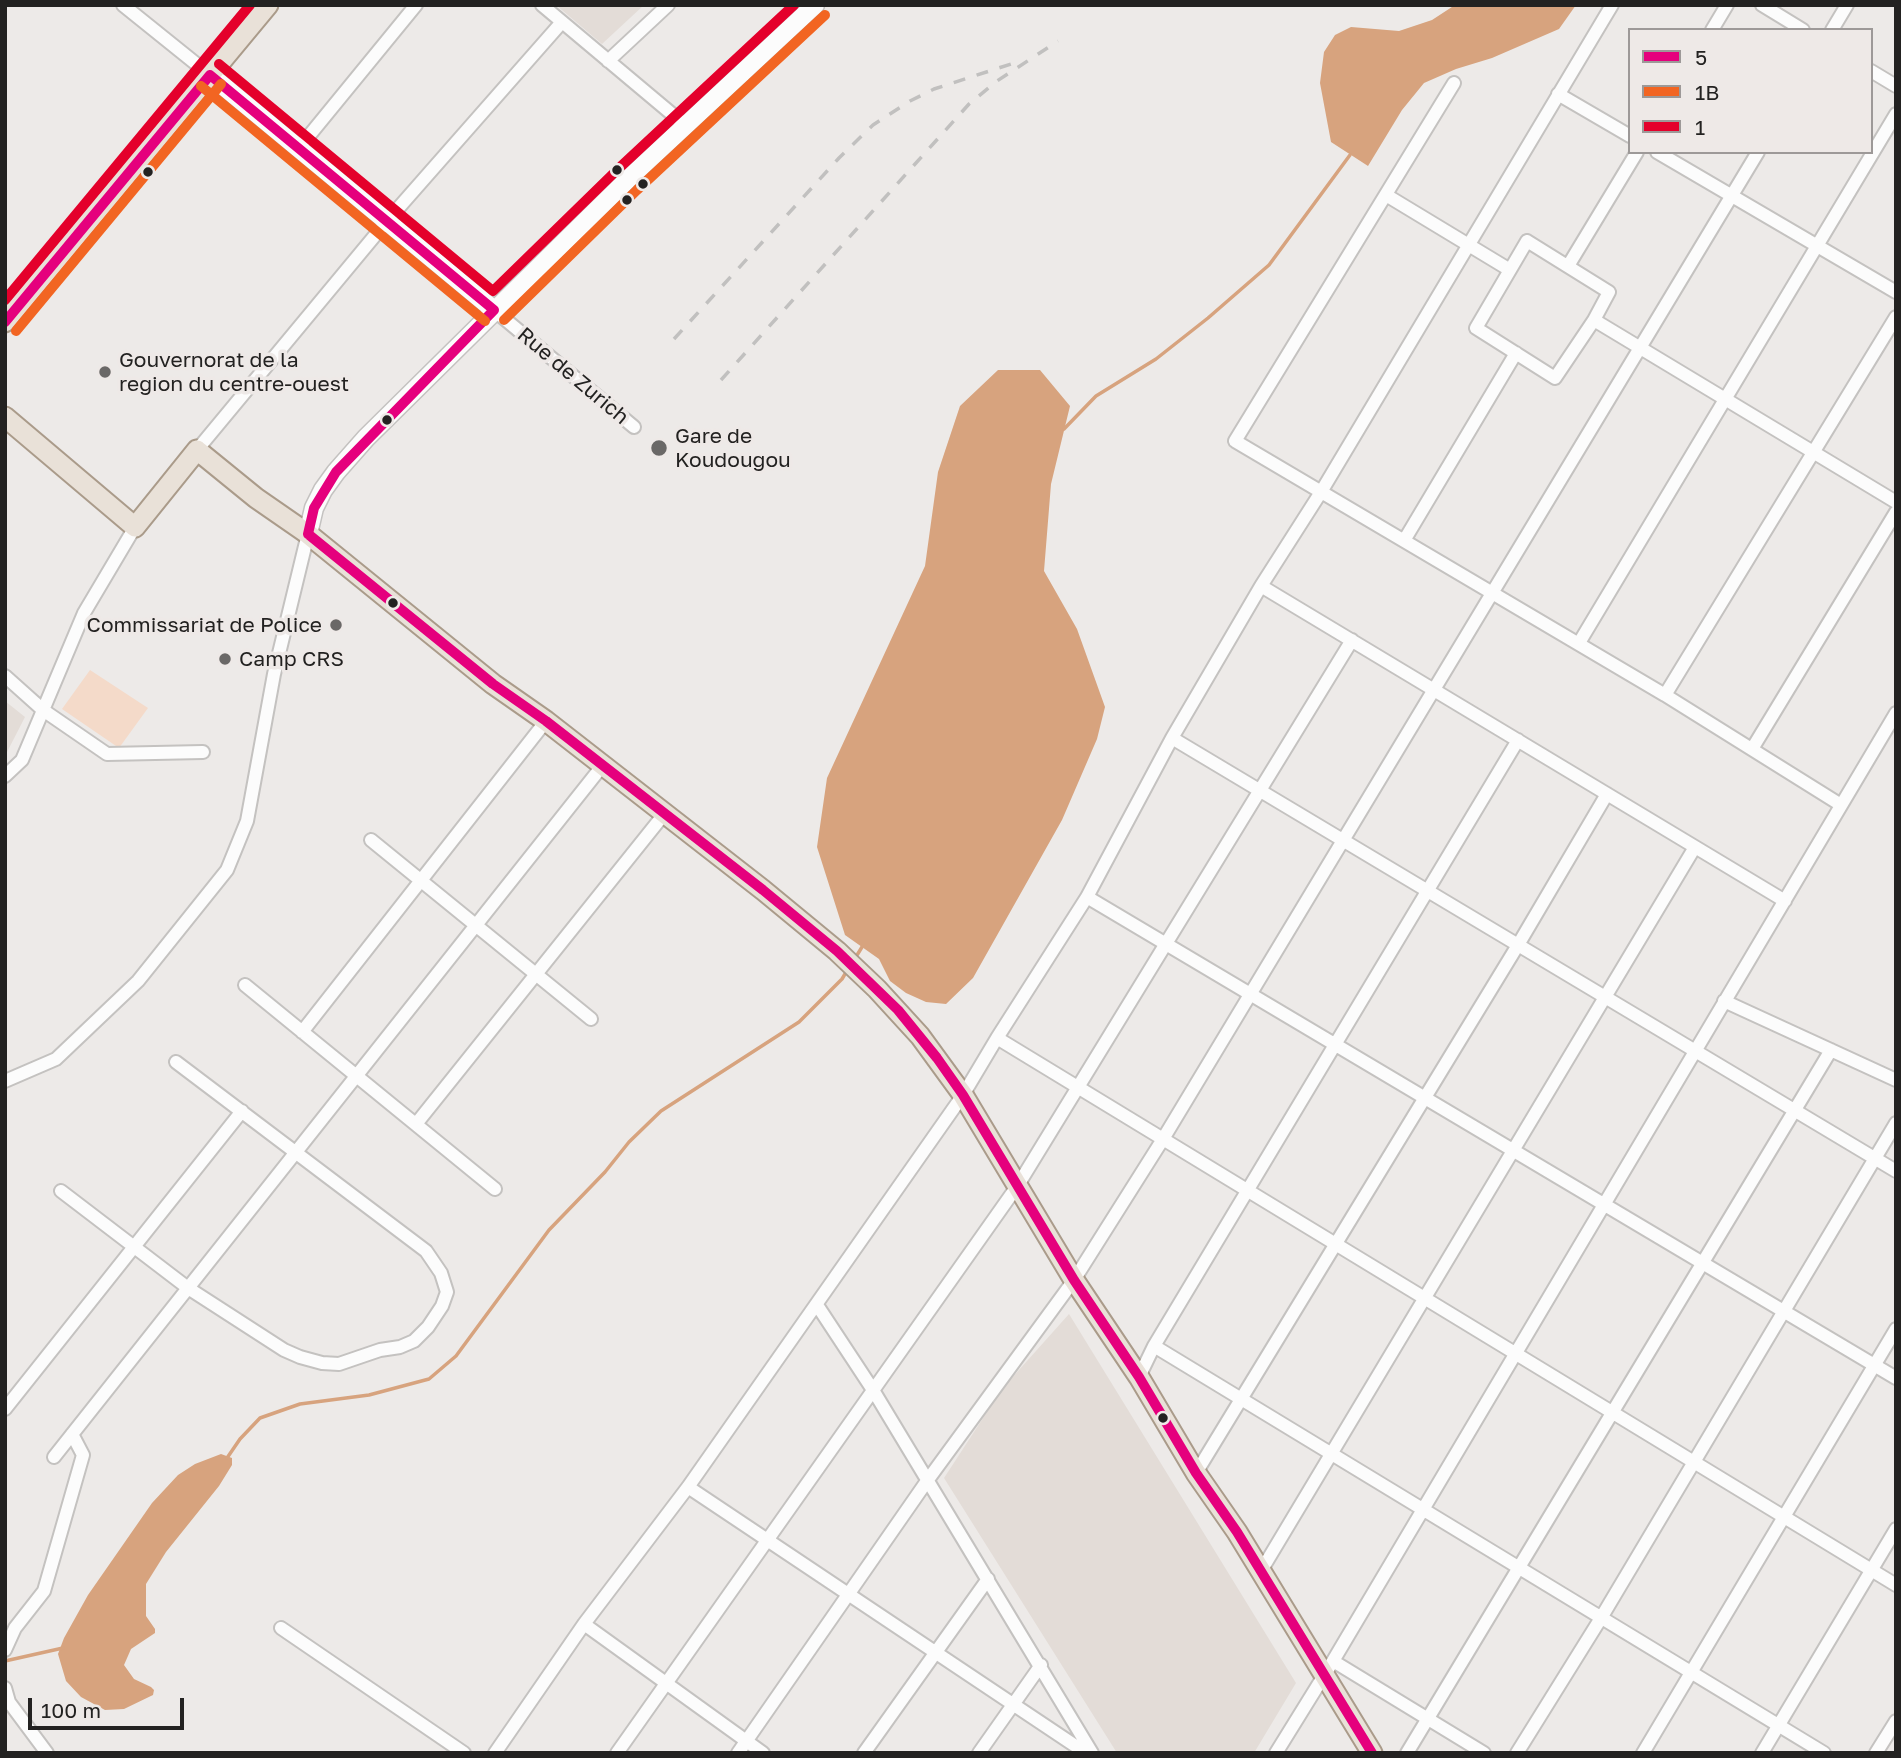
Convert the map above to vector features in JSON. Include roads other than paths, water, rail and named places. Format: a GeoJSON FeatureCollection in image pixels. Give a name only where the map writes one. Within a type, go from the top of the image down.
{"type":"FeatureCollection","features":[{"type":"Feature","properties":{"kind":"main road"},"geometry":{"type":"LineString","coordinates":[[5,322],[268,5]]}},
{"type":"Feature","properties":{"kind":"main road"},"geometry":{"type":"LineString","coordinates":[[308,534],[314,508],[336,472],[494,310],[685,125],[815,5]]}},
{"type":"Feature","properties":{"kind":"main road","name":"Rue de Zurich"},"geometry":{"type":"LineString","coordinates":[[210,75],[494,310]]}},
{"type":"Feature","properties":{"kind":"main road"},"geometry":{"type":"LineString","coordinates":[[5,417],[135,527],[197,450],[256,498],[308,534],[493,684],[546,721],[665,813],[837,951],[898,1010],[964,1095],[1074,1279],[1139,1377],[1196,1474],[1328,1667],[1372,1753]]}},
{"type":"Feature","properties":{"kind":"street","name":"Rue de Zurich"},"geometry":{"type":"LineString","coordinates":[[123,5],[210,75]]}},
{"type":"Feature","properties":{"kind":"street"},"geometry":{"type":"LineString","coordinates":[[299,148],[416,5]]}},
{"type":"Feature","properties":{"kind":"street"},"geometry":{"type":"LineString","coordinates":[[542,5],[685,125]]}},
{"type":"Feature","properties":{"kind":"street"},"geometry":{"type":"LineString","coordinates":[[608,61],[668,5]]}},
{"type":"Feature","properties":{"kind":"street"},"geometry":{"type":"LineString","coordinates":[[495,1753],[584,1624],[688,1486],[964,1095],[1087,897],[1172,738],[1261,586],[1321,492],[1612,5]]}},
{"type":"Feature","properties":{"kind":"street"},"geometry":{"type":"LineString","coordinates":[[1713,28],[1727,5]]}},
{"type":"Feature","properties":{"kind":"street"},"geometry":{"type":"LineString","coordinates":[[1762,5],[1799,28]]}},
{"type":"Feature","properties":{"kind":"street"},"geometry":{"type":"LineString","coordinates":[[1833,28],[1847,5]]}},
{"type":"Feature","properties":{"kind":"street"},"geometry":{"type":"LineString","coordinates":[[197,450],[387,221],[562,22]]}},
{"type":"Feature","properties":{"kind":"street"},"geometry":{"type":"LineString","coordinates":[[1873,72],[1896,86]]}},
{"type":"Feature","properties":{"kind":"street"},"geometry":{"type":"LineString","coordinates":[[1454,83],[1235,441],[1665,695],[1841,805]]}},
{"type":"Feature","properties":{"kind":"street"},"geometry":{"type":"LineString","coordinates":[[1558,94],[1628,135]]}},
{"type":"Feature","properties":{"kind":"street"},"geometry":{"type":"LineString","coordinates":[[1873,152],[1896,114]]}},
{"type":"Feature","properties":{"kind":"street"},"geometry":{"type":"LineString","coordinates":[[1568,266],[1636,154]]}},
{"type":"Feature","properties":{"kind":"street"},"geometry":{"type":"LineString","coordinates":[[1660,154],[1896,292]]}},
{"type":"Feature","properties":{"kind":"street"},"geometry":{"type":"LineString","coordinates":[[738,1753],[927,1481],[1074,1279],[1163,1139],[1757,154]]}},
{"type":"Feature","properties":{"kind":"street"},"geometry":{"type":"LineString","coordinates":[[1578,643],[1872,154]]}},
{"type":"Feature","properties":{"kind":"street"},"geometry":{"type":"LineString","coordinates":[[1386,195],[1510,270]]}},
{"type":"Feature","properties":{"kind":"street"},"geometry":{"type":"LineString","coordinates":[[1527,241],[1609,292],[1594,320],[1555,378],[1476,328],[1510,270],[1527,241]]}},
{"type":"Feature","properties":{"kind":"street","name":"Rue de Zurich"},"geometry":{"type":"LineString","coordinates":[[494,310],[634,427]]}},
{"type":"Feature","properties":{"kind":"street"},"geometry":{"type":"LineString","coordinates":[[1665,695],[1896,317]]}},
{"type":"Feature","properties":{"kind":"street"},"geometry":{"type":"LineString","coordinates":[[1594,320],[1896,502]]}},
{"type":"Feature","properties":{"kind":"street"},"geometry":{"type":"LineString","coordinates":[[1405,539],[1516,353]]}},
{"type":"Feature","properties":{"kind":"street"},"geometry":{"type":"LineString","coordinates":[[1752,749],[1896,512]]}},
{"type":"Feature","properties":{"kind":"street"},"geometry":{"type":"LineString","coordinates":[[5,776],[22,760],[84,613],[135,527]]}},
{"type":"Feature","properties":{"kind":"street"},"geometry":{"type":"LineString","coordinates":[[5,1081],[56,1059],[138,981],[227,870],[247,821],[274,674],[308,534]]}},
{"type":"Feature","properties":{"kind":"street"},"geometry":{"type":"LineString","coordinates":[[1261,586],[1784,901]]}},
{"type":"Feature","properties":{"kind":"street"},"geometry":{"type":"LineString","coordinates":[[618,1753],[1018,1185],[1352,640]]}},
{"type":"Feature","properties":{"kind":"street"},"geometry":{"type":"LineString","coordinates":[[5,676],[43,710],[107,754],[203,752]]}},
{"type":"Feature","properties":{"kind":"street"},"geometry":{"type":"LineString","coordinates":[[1276,1753],[1896,713]]}},
{"type":"Feature","properties":{"kind":"street"},"geometry":{"type":"LineString","coordinates":[[302,1032],[546,721]]}},
{"type":"Feature","properties":{"kind":"street"},"geometry":{"type":"LineString","coordinates":[[1172,738],[1896,1171]]}},
{"type":"Feature","properties":{"kind":"street"},"geometry":{"type":"LineString","coordinates":[[1139,1377],[1154,1346],[1518,740]]}},
{"type":"Feature","properties":{"kind":"street"},"geometry":{"type":"LineString","coordinates":[[54,1457],[603,765]]}},
{"type":"Feature","properties":{"kind":"street"},"geometry":{"type":"LineString","coordinates":[[1196,1474],[1518,945],[1607,793]]}},
{"type":"Feature","properties":{"kind":"street"},"geometry":{"type":"LineString","coordinates":[[416,1124],[665,813]]}},
{"type":"Feature","properties":{"kind":"street"},"geometry":{"type":"LineString","coordinates":[[371,840],[591,1019]]}},
{"type":"Feature","properties":{"kind":"street"},"geometry":{"type":"LineString","coordinates":[[1261,1571],[1695,847]]}},
{"type":"Feature","properties":{"kind":"street"},"geometry":{"type":"LineString","coordinates":[[1087,897],[1896,1378]]}},
{"type":"Feature","properties":{"kind":"street"},"geometry":{"type":"LineString","coordinates":[[245,985],[495,1189]]}},
{"type":"Feature","properties":{"kind":"street"},"geometry":{"type":"LineString","coordinates":[[1724,1002],[1896,1080]]}},
{"type":"Feature","properties":{"kind":"street"},"geometry":{"type":"LineString","coordinates":[[997,1038],[1896,1585]]}},
{"type":"Feature","properties":{"kind":"street"},"geometry":{"type":"LineString","coordinates":[[1407,1753],[1830,1050]]}},
{"type":"Feature","properties":{"kind":"street"},"geometry":{"type":"LineString","coordinates":[[61,1191],[188,1288],[284,1350],[322,1363],[339,1364],[380,1350],[400,1347],[414,1341],[428,1327],[442,1307],[447,1292],[441,1273],[421,1246],[176,1062]]}},
{"type":"Feature","properties":{"kind":"street"},"geometry":{"type":"LineString","coordinates":[[5,1409],[242,1111]]}},
{"type":"Feature","properties":{"kind":"street"},"geometry":{"type":"LineString","coordinates":[[1517,1753],[1601,1618],[1896,1123]]}},
{"type":"Feature","properties":{"kind":"street"},"geometry":{"type":"LineString","coordinates":[[817,1305],[873,1390],[1092,1753]]}},
{"type":"Feature","properties":{"kind":"street"},"geometry":{"type":"LineString","coordinates":[[1643,1753],[1896,1329]]}},
{"type":"Feature","properties":{"kind":"street"},"geometry":{"type":"LineString","coordinates":[[1154,1346],[1824,1753]]}},
{"type":"Feature","properties":{"kind":"street"},"geometry":{"type":"LineString","coordinates":[[5,1650],[15,1628],[44,1591],[83,1455],[72,1434]]}},
{"type":"Feature","properties":{"kind":"street"},"geometry":{"type":"LineString","coordinates":[[688,1486],[1086,1753]]}},
{"type":"Feature","properties":{"kind":"street"},"geometry":{"type":"LineString","coordinates":[[1762,1753],[1896,1529]]}},
{"type":"Feature","properties":{"kind":"street"},"geometry":{"type":"LineString","coordinates":[[864,1753],[988,1579]]}},
{"type":"Feature","properties":{"kind":"street"},"geometry":{"type":"LineString","coordinates":[[584,1624],[763,1753]]}},
{"type":"Feature","properties":{"kind":"street"},"geometry":{"type":"LineString","coordinates":[[281,1629],[464,1753]]}},
{"type":"Feature","properties":{"kind":"street"},"geometry":{"type":"LineString","coordinates":[[979,1753],[1041,1665]]}},
{"type":"Feature","properties":{"kind":"street"},"geometry":{"type":"LineString","coordinates":[[1328,1667],[1428,1719],[1484,1753]]}},
{"type":"Feature","properties":{"kind":"street"},"geometry":{"type":"LineString","coordinates":[[5,1688],[9,1702],[47,1753]]}},
{"type":"Feature","properties":{"kind":"street"},"geometry":{"type":"LineString","coordinates":[[1875,1753],[1896,1721]]}},
{"type":"Feature","properties":{"kind":"waterway"},"geometry":{"type":"LineString","coordinates":[[1064,429],[1096,396],[1156,359],[1269,265],[1350,155]]}},
{"type":"Feature","properties":{"kind":"waterway"},"geometry":{"type":"LineString","coordinates":[[854,960],[862,947]]}},
{"type":"Feature","properties":{"kind":"waterway"},"geometry":{"type":"LineString","coordinates":[[227,1458],[260,1418],[300,1404],[369,1395],[429,1379],[456,1356],[549,1230],[605,1172],[629,1142],[661,1111],[799,1022],[842,979],[848,969]]}},
{"type":"Feature","properties":{"kind":"waterway"},"geometry":{"type":"LineString","coordinates":[[5,1661],[63,1648]]}},
{"type":"Feature","properties":{"kind":"railway"},"geometry":{"type":"LineString","coordinates":[[721,380],[969,104],[997,81],[1058,41]]}},
{"type":"Feature","properties":{"kind":"railway"},"geometry":{"type":"LineString","coordinates":[[674,339],[839,158],[873,125],[934,89],[1011,64]]}},
{"type":"Feature","properties":{"kind":"place","name":"Gouvernorat de la region du centre-ouest"},"geometry":{"type":"Point","coordinates":[105,372]}},
{"type":"Feature","properties":{"kind":"place","name":"Gare de Koudougou"},"geometry":{"type":"Point","coordinates":[659,448]}},
{"type":"Feature","properties":{"kind":"place","name":"Commissariat de Police"},"geometry":{"type":"Point","coordinates":[336,625]}},
{"type":"Feature","properties":{"kind":"place","name":"Camp CRS"},"geometry":{"type":"Point","coordinates":[225,659]}}]}
